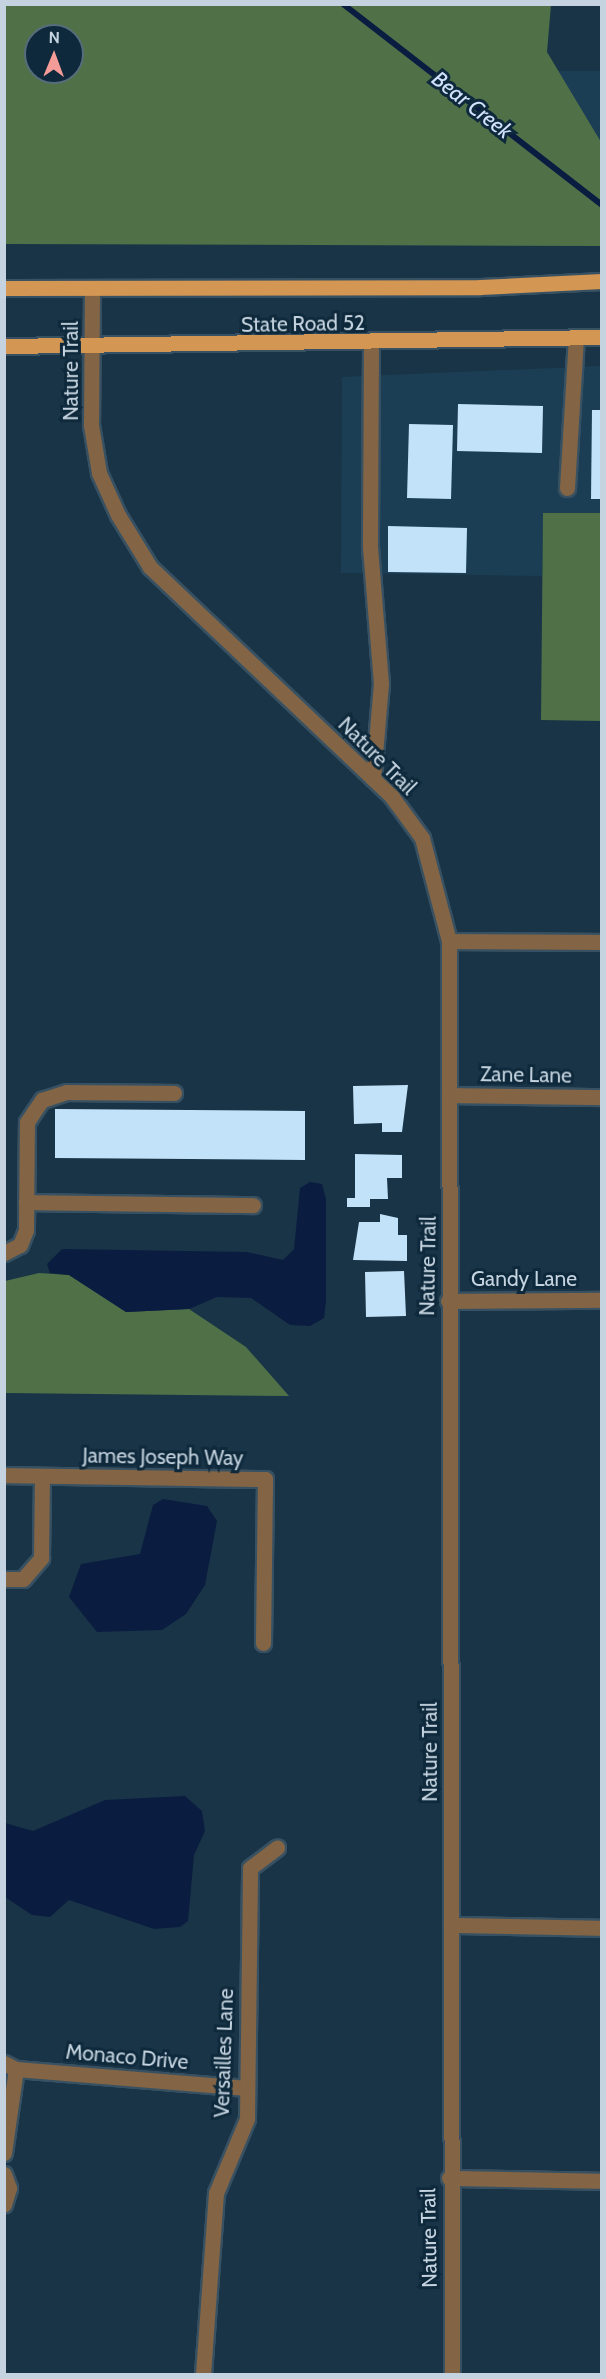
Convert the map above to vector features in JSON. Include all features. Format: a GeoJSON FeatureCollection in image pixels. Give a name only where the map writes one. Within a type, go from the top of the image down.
{"type":"FeatureCollection","features":[{"type":"Feature","properties":{"kind":"main road","name":"State Road 52"},"geometry":{"type":"LineString","coordinates":[[4,288],[92,289],[602,280]]}},
{"type":"Feature","properties":{"kind":"main road","name":"State Road 52"},"geometry":{"type":"LineString","coordinates":[[4,346],[91,348],[371,344],[602,337]]}},
{"type":"Feature","properties":{"kind":"street","name":"Nature Trail"},"geometry":{"type":"LineString","coordinates":[[92,289],[91,425],[99,473],[150,567],[373,779],[422,838],[449,942],[451,1095],[448,1301],[452,1925],[449,2178],[452,2374]]}},
{"type":"Feature","properties":{"kind":"street"},"geometry":{"type":"LineString","coordinates":[[567,488],[576,338]]}},
{"type":"Feature","properties":{"kind":"street"},"geometry":{"type":"LineString","coordinates":[[371,344],[370,547],[381,683],[373,779]]}},
{"type":"Feature","properties":{"kind":"street"},"geometry":{"type":"LineString","coordinates":[[449,942],[602,942]]}},
{"type":"Feature","properties":{"kind":"street"},"geometry":{"type":"LineString","coordinates":[[4,1253],[20,1245],[26,1202],[27,1122],[42,1100],[67,1092],[174,1093]]}},
{"type":"Feature","properties":{"kind":"street","name":"Zane Lane"},"geometry":{"type":"LineString","coordinates":[[451,1095],[602,1097]]}},
{"type":"Feature","properties":{"kind":"street"},"geometry":{"type":"LineString","coordinates":[[26,1202],[253,1205]]}},
{"type":"Feature","properties":{"kind":"street","name":"Gandy Lane"},"geometry":{"type":"LineString","coordinates":[[448,1301],[602,1300]]}},
{"type":"Feature","properties":{"kind":"street","name":"James Joseph Way"},"geometry":{"type":"LineString","coordinates":[[4,1475],[265,1479],[264,1643]]}},
{"type":"Feature","properties":{"kind":"street"},"geometry":{"type":"LineString","coordinates":[[4,1579],[22,1579],[41,1558],[42,1476]]}},
{"type":"Feature","properties":{"kind":"street","name":"Versailles Lane"},"geometry":{"type":"LineString","coordinates":[[203,2374],[216,2193],[247,2119],[250,1868],[277,1848]]}},
{"type":"Feature","properties":{"kind":"street"},"geometry":{"type":"LineString","coordinates":[[452,1925],[602,1928]]}},
{"type":"Feature","properties":{"kind":"street"},"geometry":{"type":"LineString","coordinates":[[4,2153],[10,2145],[10,2066]]}},
{"type":"Feature","properties":{"kind":"street","name":"Monaco Drive"},"geometry":{"type":"LineString","coordinates":[[10,2066],[247,2088]]}},
{"type":"Feature","properties":{"kind":"street"},"geometry":{"type":"LineString","coordinates":[[4,2174],[9,2188],[4,2204]]}},
{"type":"Feature","properties":{"kind":"street"},"geometry":{"type":"LineString","coordinates":[[449,2178],[602,2181]]}},
{"type":"Feature","properties":{"kind":"shaded area"},"geometry":{"type":"Polygon","coordinates":[[[558,71],[601,71],[601,142],[558,71]]]}},
{"type":"Feature","properties":{"kind":"shaded area"},"geometry":{"type":"Polygon","coordinates":[[[601,366],[601,513],[543,513],[542,576],[341,573],[342,377],[601,366]]]}},
{"type":"Feature","properties":{"kind":"shaded area"},"geometry":{"type":"Polygon","coordinates":[[[310,1182],[322,1184],[326,1199],[326,1301],[324,1318],[310,1326],[290,1325],[251,1298],[217,1297],[189,1309],[126,1312],[69,1275],[50,1273],[47,1264],[62,1249],[247,1252],[283,1260],[294,1249],[300,1188],[310,1182]]]}},
{"type":"Feature","properties":{"kind":"shaded area"},"geometry":{"type":"Polygon","coordinates":[[[163,1499],[207,1506],[217,1521],[205,1585],[186,1614],[162,1630],[97,1632],[69,1597],[81,1564],[140,1554],[153,1505],[163,1499]]]}},
{"type":"Feature","properties":{"kind":"shaded area"},"geometry":{"type":"Polygon","coordinates":[[[185,1796],[202,1811],[205,1831],[194,1855],[188,1921],[180,1927],[154,1929],[69,1900],[50,1917],[32,1915],[5,1897],[5,1823],[33,1831],[105,1800],[185,1796]]]}},
{"type":"Feature","properties":{"kind":"green space"},"geometry":{"type":"Polygon","coordinates":[[[5,4],[551,5],[547,52],[601,142],[601,246],[5,244],[5,4]]]}},
{"type":"Feature","properties":{"kind":"green space"},"geometry":{"type":"Polygon","coordinates":[[[543,513],[601,513],[601,721],[541,720],[543,513]]]}},
{"type":"Feature","properties":{"kind":"green space"},"geometry":{"type":"Polygon","coordinates":[[[39,1273],[69,1275],[126,1312],[189,1309],[246,1347],[289,1396],[5,1393],[5,1281],[39,1273]]]}},
{"type":"Feature","properties":{"kind":"building"},"geometry":{"type":"Polygon","coordinates":[[[458,404],[543,406],[542,453],[457,451],[458,404]]]}},
{"type":"Feature","properties":{"kind":"building"},"geometry":{"type":"Polygon","coordinates":[[[592,410],[602,410],[602,499],[591,499],[592,410]]]}},
{"type":"Feature","properties":{"kind":"building"},"geometry":{"type":"Polygon","coordinates":[[[409,424],[453,425],[451,499],[407,498],[409,424]]]}},
{"type":"Feature","properties":{"kind":"building"},"geometry":{"type":"Polygon","coordinates":[[[388,526],[467,528],[466,573],[388,572],[388,526]]]}},
{"type":"Feature","properties":{"kind":"building"},"geometry":{"type":"Polygon","coordinates":[[[408,1085],[402,1132],[382,1132],[382,1123],[354,1124],[353,1086],[408,1085]]]}},
{"type":"Feature","properties":{"kind":"building"},"geometry":{"type":"Polygon","coordinates":[[[55,1109],[305,1111],[305,1160],[55,1158],[55,1109]]]}},
{"type":"Feature","properties":{"kind":"building"},"geometry":{"type":"Polygon","coordinates":[[[355,1154],[402,1155],[402,1178],[387,1178],[388,1199],[370,1199],[370,1207],[347,1207],[347,1198],[355,1198],[355,1154]]]}},
{"type":"Feature","properties":{"kind":"building"},"geometry":{"type":"Polygon","coordinates":[[[380,1214],[398,1218],[398,1235],[407,1235],[407,1261],[353,1260],[359,1222],[380,1222],[380,1214]]]}},
{"type":"Feature","properties":{"kind":"building"},"geometry":{"type":"Polygon","coordinates":[[[404,1271],[406,1316],[366,1317],[365,1272],[404,1271]]]}},
{"type":"Feature","properties":{"kind":"waterway","name":"Bear Creek"},"geometry":{"type":"LineString","coordinates":[[343,4],[602,205]]}}]}
